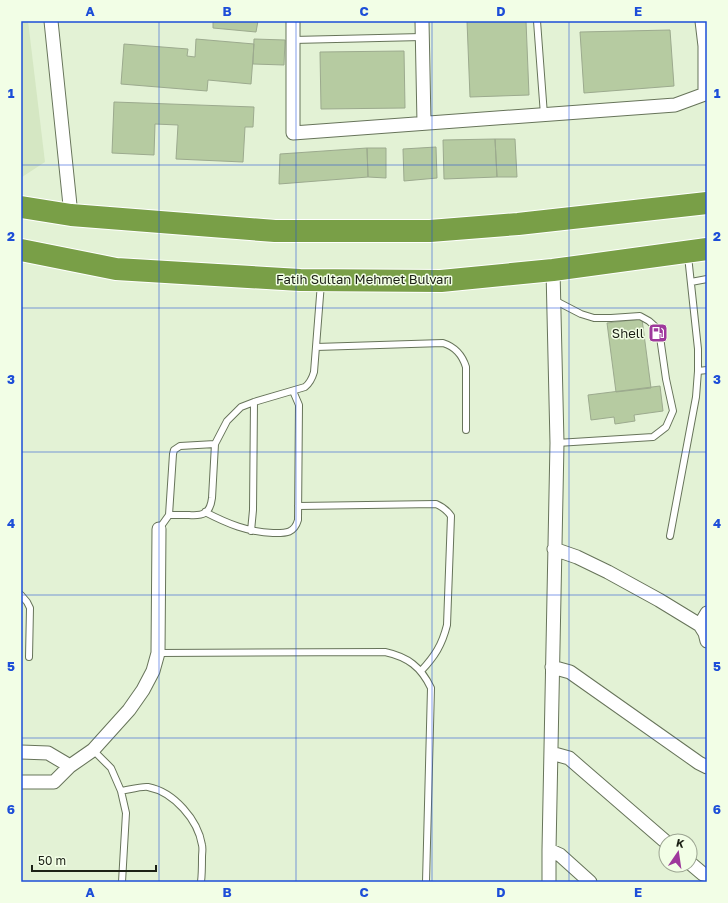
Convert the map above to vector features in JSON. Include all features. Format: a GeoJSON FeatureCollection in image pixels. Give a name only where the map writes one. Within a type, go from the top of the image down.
{"type":"FeatureCollection","features":[{"type":"Feature","properties":{"kind":"highway"},"geometry":{"type":"LineString","coordinates":[[21,207],[71,215],[275,231],[430,231],[526,223],[707,203]]}},
{"type":"Feature","properties":{"kind":"highway","name":"Fatih Sultan Mehmet Bulvarı"},"geometry":{"type":"LineString","coordinates":[[21,250],[116,269],[292,279],[441,281],[553,270],[697,251]]}},
{"type":"Feature","properties":{"kind":"street"},"geometry":{"type":"LineString","coordinates":[[51,21],[71,215]]}},
{"type":"Feature","properties":{"kind":"street"},"geometry":{"type":"LineString","coordinates":[[293,21],[293,134],[675,105],[705,94],[705,46],[702,21]]}},
{"type":"Feature","properties":{"kind":"street"},"geometry":{"type":"LineString","coordinates":[[422,21],[424,124]]}},
{"type":"Feature","properties":{"kind":"street"},"geometry":{"type":"LineString","coordinates":[[549,882],[556,443],[553,270]]}},
{"type":"Feature","properties":{"kind":"street"},"geometry":{"type":"LineString","coordinates":[[21,782],[54,782],[70,766],[93,750],[129,710],[143,690],[153,671],[158,653],[159,529]]}},
{"type":"Feature","properties":{"kind":"street"},"geometry":{"type":"LineString","coordinates":[[554,550],[577,557],[659,600],[700,625],[705,633],[707,641]]}},
{"type":"Feature","properties":{"kind":"street"},"geometry":{"type":"LineString","coordinates":[[700,625],[707,613]]}},
{"type":"Feature","properties":{"kind":"street"},"geometry":{"type":"LineString","coordinates":[[552,668],[570,672],[699,763],[707,767]]}},
{"type":"Feature","properties":{"kind":"street"},"geometry":{"type":"LineString","coordinates":[[21,752],[48,753],[70,766]]}},
{"type":"Feature","properties":{"kind":"street"},"geometry":{"type":"LineString","coordinates":[[551,754],[569,758],[658,835]]}},
{"type":"Feature","properties":{"kind":"street"},"geometry":{"type":"LineString","coordinates":[[549,850],[560,856],[590,882]]}},
{"type":"Feature","properties":{"kind":"street"},"geometry":{"type":"LineString","coordinates":[[698,870],[707,875]]}},
{"type":"Feature","properties":{"kind":"lane"},"geometry":{"type":"LineString","coordinates":[[537,21],[544,114]]}},
{"type":"Feature","properties":{"kind":"lane"},"geometry":{"type":"LineString","coordinates":[[293,40],[422,37]]}},
{"type":"Feature","properties":{"kind":"lane"},"geometry":{"type":"LineString","coordinates":[[670,536],[696,396],[698,349],[691,282],[697,251]]}},
{"type":"Feature","properties":{"kind":"lane"},"geometry":{"type":"LineString","coordinates":[[691,282],[707,279]]}},
{"type":"Feature","properties":{"kind":"lane"},"geometry":{"type":"LineString","coordinates":[[169,515],[201,516],[209,508],[212,503],[215,444],[227,421],[241,407],[305,387],[310,382],[313,377],[321,280]]}},
{"type":"Feature","properties":{"kind":"lane"},"geometry":{"type":"LineString","coordinates":[[554,300],[581,314],[594,318],[640,316],[649,321],[659,330],[666,379],[673,411],[666,427],[653,437],[556,443]]}},
{"type":"Feature","properties":{"kind":"lane"},"geometry":{"type":"LineString","coordinates":[[316,347],[443,343],[450,346],[457,350],[461,355],[466,367],[466,430]]}},
{"type":"Feature","properties":{"kind":"lane"},"geometry":{"type":"LineString","coordinates":[[698,371],[707,370]]}},
{"type":"Feature","properties":{"kind":"lane"},"geometry":{"type":"LineString","coordinates":[[206,512],[239,528],[263,533],[285,533],[291,531],[297,524],[299,405],[293,391]]}},
{"type":"Feature","properties":{"kind":"lane"},"geometry":{"type":"LineString","coordinates":[[251,531],[253,510],[254,402]]}},
{"type":"Feature","properties":{"kind":"lane"},"geometry":{"type":"LineString","coordinates":[[159,529],[169,515],[174,450],[180,446],[215,444]]}},
{"type":"Feature","properties":{"kind":"lane"},"geometry":{"type":"LineString","coordinates":[[298,506],[436,504],[449,512],[451,516],[446,625],[438,651],[421,670]]}},
{"type":"Feature","properties":{"kind":"lane"},"geometry":{"type":"LineString","coordinates":[[21,595],[30,608],[29,657]]}},
{"type":"Feature","properties":{"kind":"lane"},"geometry":{"type":"LineString","coordinates":[[158,653],[385,652],[405,658],[421,670],[431,688],[426,882]]}},
{"type":"Feature","properties":{"kind":"lane"},"geometry":{"type":"LineString","coordinates":[[93,750],[111,768],[121,791],[126,813],[122,882]]}},
{"type":"Feature","properties":{"kind":"lane"},"geometry":{"type":"LineString","coordinates":[[121,791],[147,787],[169,796],[186,811],[198,830],[202,846],[201,882]]}},
{"type":"Feature","properties":{"kind":"shaded area"},"geometry":{"type":"Polygon","coordinates":[[[21,21],[28,21],[45,162],[22,177],[21,177],[21,21]]]}},
{"type":"Feature","properties":{"kind":"building"},"geometry":{"type":"Polygon","coordinates":[[[213,21],[258,21],[256,32],[213,28],[213,21]]]}},
{"type":"Feature","properties":{"kind":"building"},"geometry":{"type":"Polygon","coordinates":[[[467,21],[526,21],[529,95],[470,97],[467,21]]]}},
{"type":"Feature","properties":{"kind":"building"},"geometry":{"type":"Polygon","coordinates":[[[670,30],[674,86],[584,93],[580,32],[670,30]]]}},
{"type":"Feature","properties":{"kind":"building"},"geometry":{"type":"Polygon","coordinates":[[[196,39],[254,44],[251,84],[208,80],[207,91],[121,84],[124,44],[188,49],[187,56],[195,57],[196,39]]]}},
{"type":"Feature","properties":{"kind":"building"},"geometry":{"type":"Polygon","coordinates":[[[254,39],[285,40],[284,65],[253,64],[254,39]]]}},
{"type":"Feature","properties":{"kind":"building"},"geometry":{"type":"Polygon","coordinates":[[[404,51],[405,108],[321,109],[320,52],[404,51]]]}},
{"type":"Feature","properties":{"kind":"building"},"geometry":{"type":"Polygon","coordinates":[[[114,102],[254,107],[253,127],[245,127],[243,162],[176,159],[178,125],[155,124],[154,155],[112,153],[114,102]]]}},
{"type":"Feature","properties":{"kind":"building"},"geometry":{"type":"Polygon","coordinates":[[[495,139],[497,177],[444,179],[443,140],[495,139]]]}},
{"type":"Feature","properties":{"kind":"building"},"geometry":{"type":"Polygon","coordinates":[[[495,139],[515,139],[517,177],[497,177],[495,139]]]}},
{"type":"Feature","properties":{"kind":"building"},"geometry":{"type":"Polygon","coordinates":[[[436,147],[437,178],[404,181],[403,149],[436,147]]]}},
{"type":"Feature","properties":{"kind":"building"},"geometry":{"type":"Polygon","coordinates":[[[367,148],[368,177],[279,184],[280,154],[367,148]]]}},
{"type":"Feature","properties":{"kind":"building"},"geometry":{"type":"Polygon","coordinates":[[[367,148],[386,148],[386,178],[368,177],[367,148]]]}},
{"type":"Feature","properties":{"kind":"building"},"geometry":{"type":"Polygon","coordinates":[[[642,319],[651,388],[616,392],[607,323],[642,319]]]}},
{"type":"Feature","properties":{"kind":"building"},"geometry":{"type":"Polygon","coordinates":[[[660,386],[663,411],[634,415],[635,421],[615,424],[614,417],[591,420],[588,395],[660,386]]]}},
{"type":"Feature","properties":{"kind":"place","name":"Shell"},"geometry":{"type":"Point","coordinates":[658,333]}}]}
